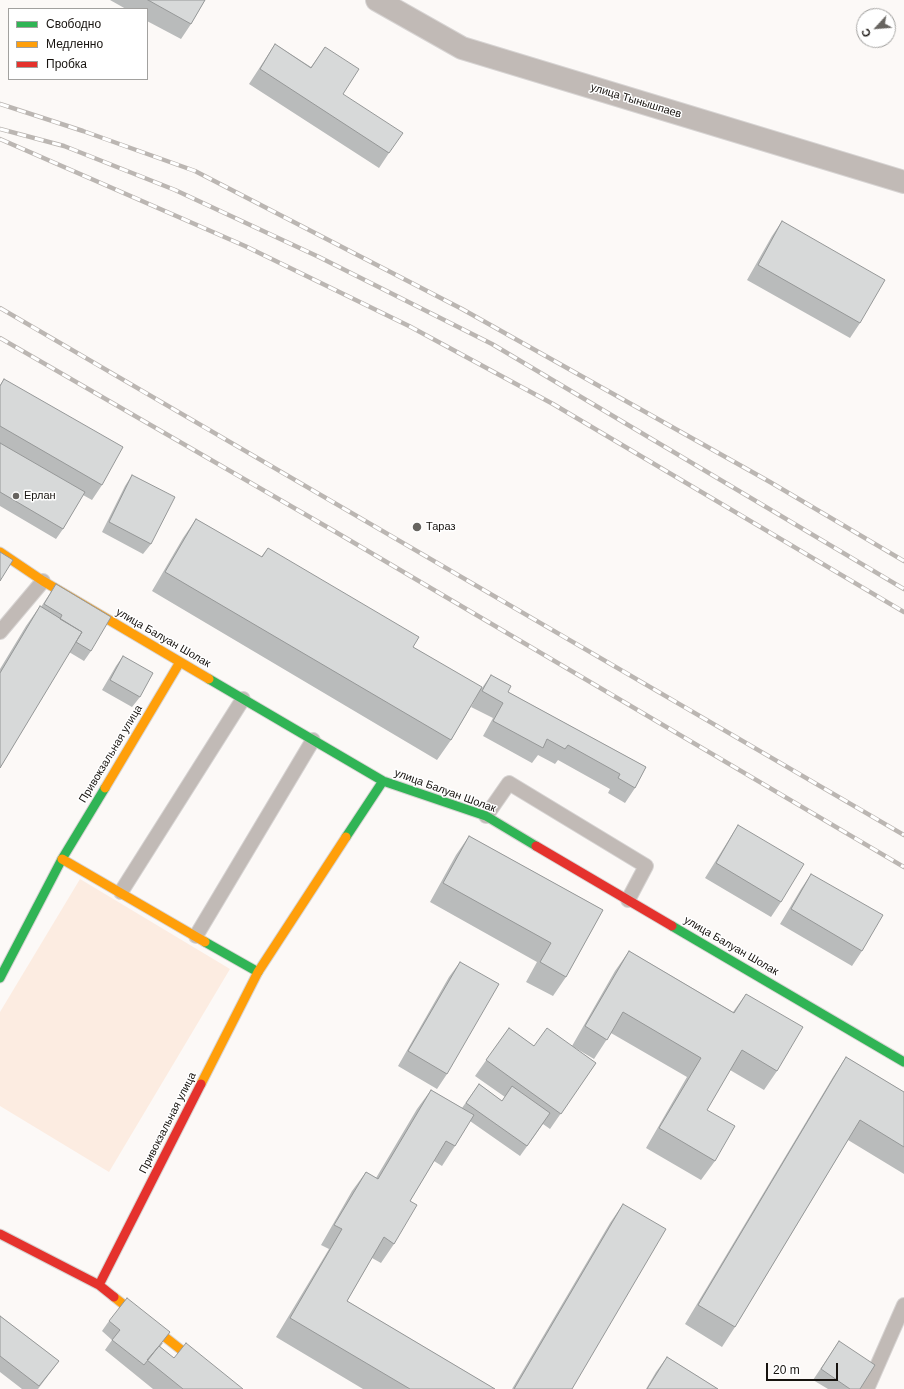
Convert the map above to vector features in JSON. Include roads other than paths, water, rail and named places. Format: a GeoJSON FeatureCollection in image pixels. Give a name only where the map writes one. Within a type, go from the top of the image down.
{"type":"FeatureCollection","features":[{"type":"Feature","properties":{"kind":"street","name":"улица Тынышпаев"},"geometry":{"type":"LineString","coordinates":[[377,0],[462,48],[904,182]]}},
{"type":"Feature","properties":{"kind":"street","name":"улица Балуан Шолак"},"geometry":{"type":"LineString","coordinates":[[0,552],[43,581],[383,781],[486,816],[904,1062]]}},
{"type":"Feature","properties":{"kind":"street","name":"Привокзальная улица"},"geometry":{"type":"LineString","coordinates":[[0,978],[62,858],[180,662]]}},
{"type":"Feature","properties":{"kind":"street","name":"Привокзальная улица"},"geometry":{"type":"LineString","coordinates":[[99,1285],[258,972],[383,781]]}},
{"type":"Feature","properties":{"kind":"street"},"geometry":{"type":"LineString","coordinates":[[62,858],[258,972]]}},
{"type":"Feature","properties":{"kind":"street"},"geometry":{"type":"LineString","coordinates":[[0,1234],[99,1285],[231,1389]]}},
{"type":"Feature","properties":{"kind":"lane"},"geometry":{"type":"LineString","coordinates":[[0,632],[43,581]]}},
{"type":"Feature","properties":{"kind":"lane"},"geometry":{"type":"LineString","coordinates":[[121,892],[243,699]]}},
{"type":"Feature","properties":{"kind":"lane"},"geometry":{"type":"LineString","coordinates":[[196,936],[313,740]]}},
{"type":"Feature","properties":{"kind":"lane"},"geometry":{"type":"LineString","coordinates":[[486,816],[509,783],[646,866],[628,900]]}},
{"type":"Feature","properties":{"kind":"lane"},"geometry":{"type":"LineString","coordinates":[[867,1389],[904,1305]]}},
{"type":"Feature","properties":{"kind":"railway"},"geometry":{"type":"LineString","coordinates":[[0,104],[83,131],[195,171],[462,309],[770,482],[904,561]]}},
{"type":"Feature","properties":{"kind":"railway"},"geometry":{"type":"LineString","coordinates":[[0,129],[64,146],[175,190],[319,257],[492,344],[904,589]]}},
{"type":"Feature","properties":{"kind":"railway"},"geometry":{"type":"LineString","coordinates":[[0,139],[245,246],[409,326],[553,404],[904,612]]}},
{"type":"Feature","properties":{"kind":"railway"},"geometry":{"type":"LineString","coordinates":[[0,308],[904,835]]}},
{"type":"Feature","properties":{"kind":"railway"},"geometry":{"type":"LineString","coordinates":[[0,338],[334,531],[904,867]]}},
{"type":"Feature","properties":{"kind":"place","name":"Ерлан"},"geometry":{"type":"Point","coordinates":[16,496]}},
{"type":"Feature","properties":{"kind":"place","name":"Тараз"},"geometry":{"type":"Point","coordinates":[417,527]}}]}
